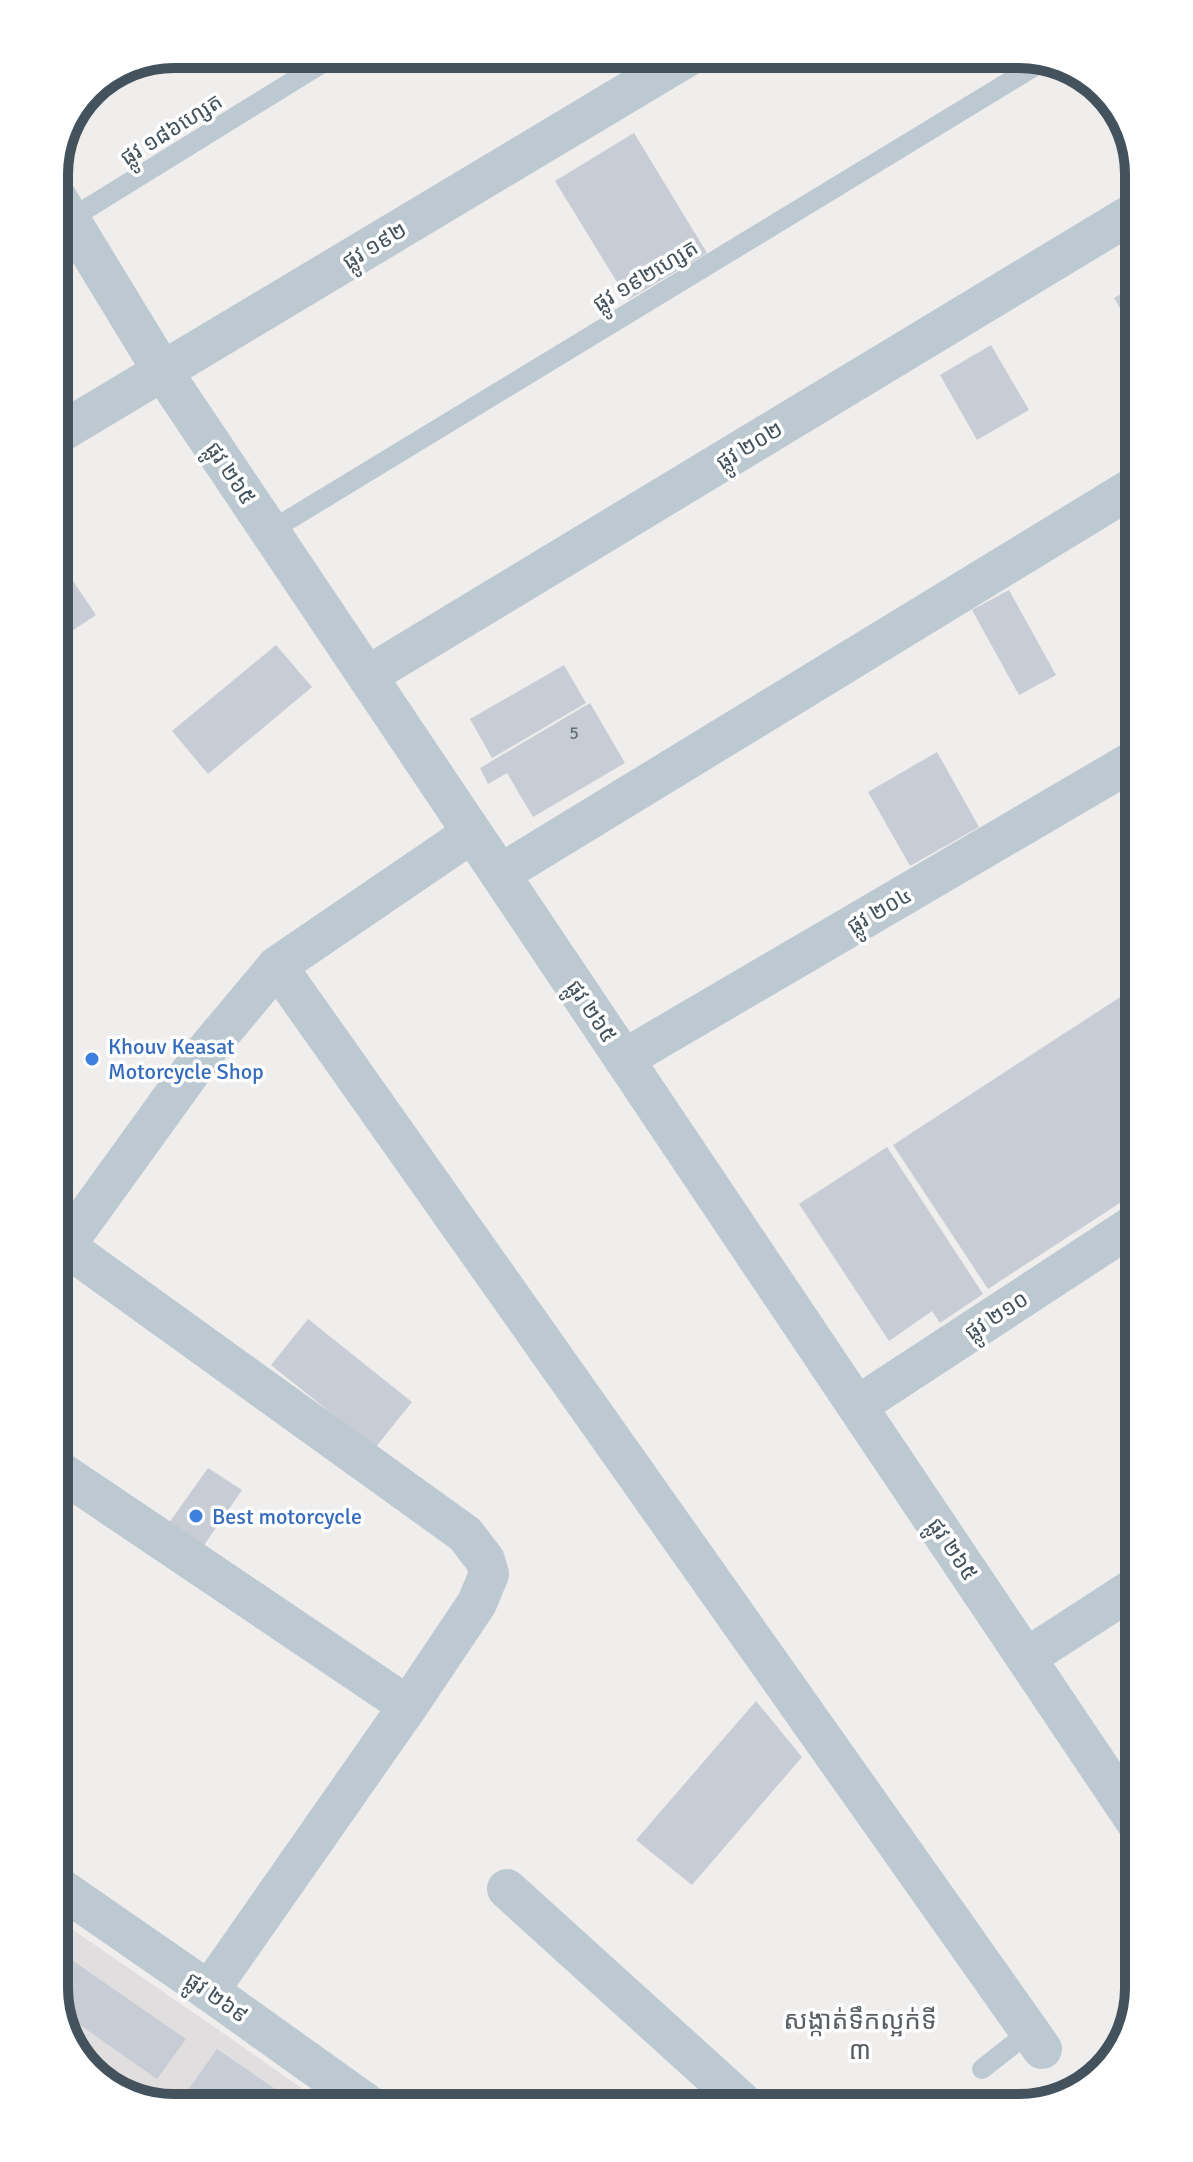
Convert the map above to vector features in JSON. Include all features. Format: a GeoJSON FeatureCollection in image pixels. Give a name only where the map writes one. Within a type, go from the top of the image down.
{"type":"FeatureCollection","features":[{"type":"Feature","properties":{"kind":"street","name":"ផ្លូវ ១៩២"},"geometry":{"type":"LineString","coordinates":[[68,428],[669,68]]}},
{"type":"Feature","properties":{"kind":"street","name":"ផ្លូវ ២៦៥"},"geometry":{"type":"LineString","coordinates":[[68,216],[163,372],[1125,1806]]}},
{"type":"Feature","properties":{"kind":"street","name":"ផ្លូវ ២០២"},"geometry":{"type":"LineString","coordinates":[[367,676],[1125,218]]}},
{"type":"Feature","properties":{"kind":"street"},"geometry":{"type":"LineString","coordinates":[[500,874],[1125,492]]}},
{"type":"Feature","properties":{"kind":"street","name":"ផ្លូវ ២០៤"},"geometry":{"type":"LineString","coordinates":[[624,1059],[1125,766]]}},
{"type":"Feature","properties":{"kind":"street"},"geometry":{"type":"LineString","coordinates":[[68,1242],[205,1052],[277,966],[472,833]]}},
{"type":"Feature","properties":{"kind":"street"},"geometry":{"type":"LineString","coordinates":[[277,966],[1036,2041]]}},
{"type":"Feature","properties":{"kind":"street","name":"ផ្លូវ ២១០"},"geometry":{"type":"LineString","coordinates":[[857,1406],[1125,1231]]}},
{"type":"Feature","properties":{"kind":"street"},"geometry":{"type":"LineString","coordinates":[[68,1254],[465,1534],[485,1560],[489,1574],[477,1603],[408,1706],[209,1991]]}},
{"type":"Feature","properties":{"kind":"street"},"geometry":{"type":"LineString","coordinates":[[68,1477],[408,1706]]}},
{"type":"Feature","properties":{"kind":"street"},"geometry":{"type":"LineString","coordinates":[[1026,1658],[1125,1594]]}},
{"type":"Feature","properties":{"kind":"street"},"geometry":{"type":"LineString","coordinates":[[507,1889],[733,2094]]}},
{"type":"Feature","properties":{"kind":"street","name":"ផ្លូវ ២៦៩"},"geometry":{"type":"LineString","coordinates":[[68,1893],[353,2094]]}},
{"type":"Feature","properties":{"kind":"lane","name":"ផ្លូវ ១៨៦ហ្សេត"},"geometry":{"type":"LineString","coordinates":[[68,203],[312,68]]}},
{"type":"Feature","properties":{"kind":"lane","name":"ផ្លូវ ១៩២ហ្សេត"},"geometry":{"type":"LineString","coordinates":[[270,531],[1031,69]]}},
{"type":"Feature","properties":{"kind":"lane"},"geometry":{"type":"LineString","coordinates":[[982,2069],[1036,2041]]}},
{"type":"Feature","properties":{"kind":"shaded area"},"geometry":{"type":"Polygon","coordinates":[[[68,1926],[310,2094],[167,2094],[140,2088],[109,2072],[82,2041],[70,2009],[68,1926]]]}},
{"type":"Feature","properties":{"kind":"building"},"geometry":{"type":"Polygon","coordinates":[[[634,133],[707,253],[628,300],[555,181],[634,133]]]}},
{"type":"Feature","properties":{"kind":"building"},"geometry":{"type":"Polygon","coordinates":[[[1125,292],[1125,317],[1114,298],[1125,292]]]}},
{"type":"Feature","properties":{"kind":"building"},"geometry":{"type":"Polygon","coordinates":[[[991,345],[1029,410],[977,440],[940,375],[991,345]]]}},
{"type":"Feature","properties":{"kind":"building"},"geometry":{"type":"Polygon","coordinates":[[[68,574],[96,615],[68,634],[68,574]]]}},
{"type":"Feature","properties":{"kind":"building"},"geometry":{"type":"Polygon","coordinates":[[[1009,590],[1056,675],[1019,695],[972,610],[1009,590]]]}},
{"type":"Feature","properties":{"kind":"building"},"geometry":{"type":"Polygon","coordinates":[[[276,645],[312,687],[208,774],[172,731],[276,645]]]}},
{"type":"Feature","properties":{"kind":"building"},"geometry":{"type":"Polygon","coordinates":[[[564,665],[586,703],[492,758],[470,719],[564,665]]]}},
{"type":"Feature","properties":{"kind":"building"},"geometry":{"type":"Polygon","coordinates":[[[590,703],[625,763],[533,817],[507,773],[488,784],[480,768],[590,703]]]}},
{"type":"Feature","properties":{"kind":"building"},"geometry":{"type":"Polygon","coordinates":[[[937,752],[979,827],[910,866],[868,792],[937,752]]]}},
{"type":"Feature","properties":{"kind":"building"},"geometry":{"type":"Polygon","coordinates":[[[1125,994],[1125,1200],[988,1289],[893,1145],[1125,994]]]}},
{"type":"Feature","properties":{"kind":"building"},"geometry":{"type":"Polygon","coordinates":[[[887,1147],[983,1294],[940,1323],[932,1311],[889,1341],[799,1204],[887,1147]]]}},
{"type":"Feature","properties":{"kind":"building"},"geometry":{"type":"Polygon","coordinates":[[[308,1319],[412,1402],[375,1448],[271,1365],[308,1319]]]}},
{"type":"Feature","properties":{"kind":"building"},"geometry":{"type":"Polygon","coordinates":[[[208,1468],[242,1490],[198,1554],[164,1530],[208,1468]]]}},
{"type":"Feature","properties":{"kind":"building"},"geometry":{"type":"Polygon","coordinates":[[[756,1701],[802,1757],[692,1885],[636,1840],[756,1701]]]}},
{"type":"Feature","properties":{"kind":"building"},"geometry":{"type":"Polygon","coordinates":[[[68,1957],[186,2039],[157,2079],[73,2020],[68,1988],[68,1957]]]}},
{"type":"Feature","properties":{"kind":"building"},"geometry":{"type":"Polygon","coordinates":[[[217,2049],[283,2094],[185,2094],[217,2049]]]}},
{"type":"Feature","properties":{"kind":"place","name":"Khouv Keasat Motorcycle Shop"},"geometry":{"type":"Point","coordinates":[92,1059]}},
{"type":"Feature","properties":{"kind":"place","name":"Best motorcycle"},"geometry":{"type":"Point","coordinates":[196,1516]}},
{"type":"Feature","properties":{"kind":"district","name":"សង្កាត់ទឹកល្អក់ទី ៣"},"geometry":{"type":"Point","coordinates":[860,2035]}}]}
